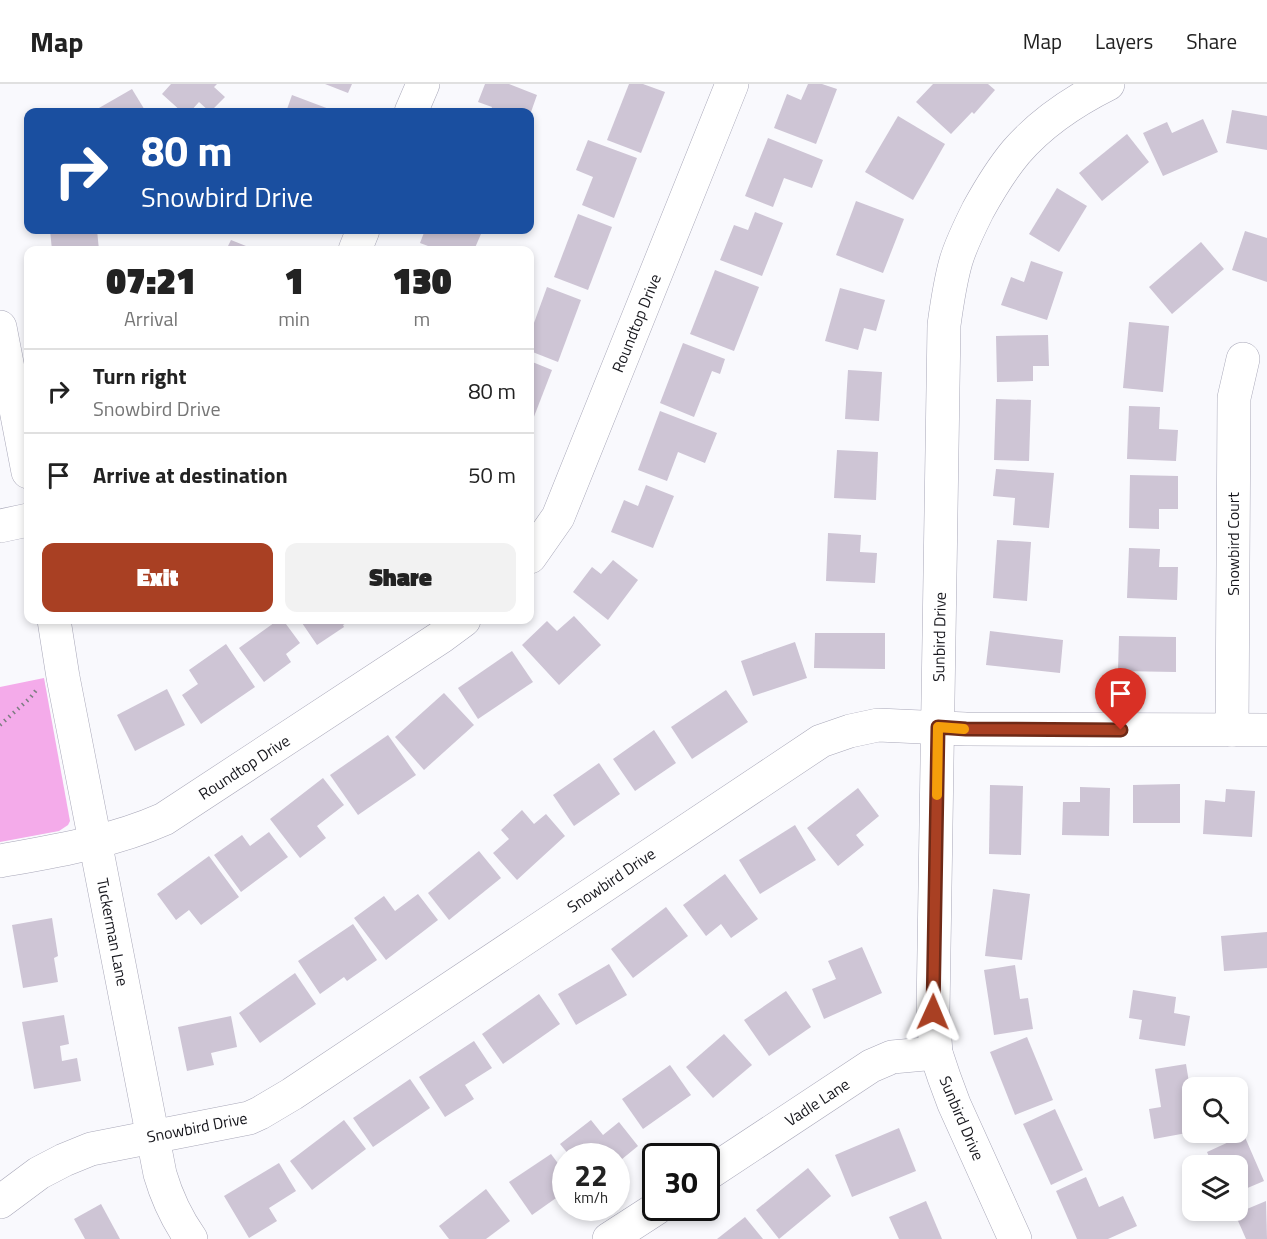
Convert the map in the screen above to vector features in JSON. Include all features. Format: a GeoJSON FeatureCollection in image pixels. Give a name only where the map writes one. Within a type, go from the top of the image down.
{"type":"FeatureCollection","features":[{"type":"Feature","properties":{"kind":"street"},"geometry":{"type":"LineString","coordinates":[[413,108],[423,84]]}},
{"type":"Feature","properties":{"kind":"street","name":"Roundtop Drive"},"geometry":{"type":"LineString","coordinates":[[534,551],[558,517],[732,84]]}},
{"type":"Feature","properties":{"kind":"street","name":"Sunbird Drive"},"geometry":{"type":"LineString","coordinates":[[1016,1239],[954,1104],[936,1053],[933,1012],[944,325],[948,293],[957,258],[971,223],[992,185],[1016,152],[1047,123],[1082,98],[1108,84]]}},
{"type":"Feature","properties":{"kind":"street"},"geometry":{"type":"LineString","coordinates":[[0,327],[24,451]]}},
{"type":"Feature","properties":{"kind":"street","name":"Snowbird Court"},"geometry":{"type":"LineString","coordinates":[[1232,730],[1234,399],[1243,359]]}},
{"type":"Feature","properties":{"kind":"street"},"geometry":{"type":"LineString","coordinates":[[0,525],[24,521]]}},
{"type":"Feature","properties":{"kind":"street","name":"Tuckerman Lane"},"geometry":{"type":"LineString","coordinates":[[55,624],[160,1174],[176,1215],[191,1239]]}},
{"type":"Feature","properties":{"kind":"street","name":"Roundtop Drive"},"geometry":{"type":"LineString","coordinates":[[0,861],[95,842],[140,829],[164,819],[459,624]]}},
{"type":"Feature","properties":{"kind":"street","name":"Snowbird Drive"},"geometry":{"type":"LineString","coordinates":[[0,1202],[39,1173],[91,1149],[228,1123],[261,1113],[821,741],[878,725],[966,729],[1267,730]]}},
{"type":"Feature","properties":{"kind":"street","name":"Vadle Lane"},"geometry":{"type":"LineString","coordinates":[[720,1165],[871,1066],[892,1057],[936,1053]]}},
{"type":"Feature","properties":{"kind":"street"},"geometry":{"type":"LineString","coordinates":[[609,1239],[642,1218]]}},
{"type":"Feature","properties":{"kind":"path"},"geometry":{"type":"LineString","coordinates":[[0,725],[39,687]]}},
{"type":"Feature","properties":{"kind":"shaded area"},"geometry":{"type":"Polygon","coordinates":[[[44,678],[70,821],[59,831],[0,842],[0,687],[44,678]]]}},
{"type":"Feature","properties":{"kind":"building"},"geometry":{"type":"Polygon","coordinates":[[[171,84],[217,84],[214,87],[225,97],[214,108],[206,108],[199,102],[194,108],[178,108],[162,94],[171,84]]]}},
{"type":"Feature","properties":{"kind":"building"},"geometry":{"type":"Polygon","coordinates":[[[325,84],[352,84],[348,93],[325,84]]]}},
{"type":"Feature","properties":{"kind":"building"},"geometry":{"type":"Polygon","coordinates":[[[485,84],[509,84],[537,95],[532,108],[492,108],[478,102],[485,84]]]}},
{"type":"Feature","properties":{"kind":"building"},"geometry":{"type":"Polygon","coordinates":[[[629,84],[643,84],[665,92],[641,153],[607,140],[629,84]]]}},
{"type":"Feature","properties":{"kind":"building"},"geometry":{"type":"Polygon","coordinates":[[[808,84],[822,84],[837,89],[816,144],[774,128],[787,94],[801,100],[808,84]]]}},
{"type":"Feature","properties":{"kind":"building"},"geometry":{"type":"Polygon","coordinates":[[[933,84],[988,84],[995,90],[974,114],[972,112],[951,134],[916,102],[933,84]]]}},
{"type":"Feature","properties":{"kind":"building"},"geometry":{"type":"Polygon","coordinates":[[[132,89],[144,108],[99,108],[132,89]]]}},
{"type":"Feature","properties":{"kind":"building"},"geometry":{"type":"Polygon","coordinates":[[[292,95],[326,108],[287,108],[292,95]]]}},
{"type":"Feature","properties":{"kind":"building"},"geometry":{"type":"Polygon","coordinates":[[[1232,110],[1267,116],[1267,150],[1226,143],[1232,110]]]}},
{"type":"Feature","properties":{"kind":"building"},"geometry":{"type":"Polygon","coordinates":[[[898,116],[945,144],[913,200],[865,172],[898,116]]]}},
{"type":"Feature","properties":{"kind":"building"},"geometry":{"type":"Polygon","coordinates":[[[1203,119],[1218,152],[1163,176],[1143,133],[1167,122],[1172,133],[1203,119]]]}},
{"type":"Feature","properties":{"kind":"building"},"geometry":{"type":"Polygon","coordinates":[[[1127,134],[1149,162],[1102,201],[1079,173],[1127,134]]]}},
{"type":"Feature","properties":{"kind":"building"},"geometry":{"type":"Polygon","coordinates":[[[768,138],[823,160],[812,188],[784,178],[773,207],[745,196],[768,138]]]}},
{"type":"Feature","properties":{"kind":"building"},"geometry":{"type":"Polygon","coordinates":[[[588,140],[637,158],[614,218],[582,205],[593,177],[576,170],[588,140]]]}},
{"type":"Feature","properties":{"kind":"building"},"geometry":{"type":"Polygon","coordinates":[[[1057,188],[1087,206],[1059,252],[1029,234],[1057,188]]]}},
{"type":"Feature","properties":{"kind":"building"},"geometry":{"type":"Polygon","coordinates":[[[856,201],[904,219],[883,273],[836,255],[856,201]]]}},
{"type":"Feature","properties":{"kind":"building"},"geometry":{"type":"Polygon","coordinates":[[[755,212],[783,223],[762,276],[720,260],[734,225],[748,230],[755,212]]]}},
{"type":"Feature","properties":{"kind":"building"},"geometry":{"type":"Polygon","coordinates":[[[578,214],[612,227],[588,290],[554,277],[578,214]]]}},
{"type":"Feature","properties":{"kind":"building"},"geometry":{"type":"Polygon","coordinates":[[[1245,231],[1267,238],[1267,282],[1232,270],[1245,231]]]}},
{"type":"Feature","properties":{"kind":"building"},"geometry":{"type":"Polygon","coordinates":[[[50,234],[97,234],[99,246],[52,246],[50,234]]]}},
{"type":"Feature","properties":{"kind":"building"},"geometry":{"type":"Polygon","coordinates":[[[423,234],[481,234],[476,246],[428,246],[420,243],[423,234]]]}},
{"type":"Feature","properties":{"kind":"building"},"geometry":{"type":"Polygon","coordinates":[[[231,240],[246,246],[228,246],[231,240]]]}},
{"type":"Feature","properties":{"kind":"building"},"geometry":{"type":"Polygon","coordinates":[[[1201,242],[1224,269],[1172,314],[1149,287],[1201,242]]]}},
{"type":"Feature","properties":{"kind":"building"},"geometry":{"type":"Polygon","coordinates":[[[1031,261],[1063,272],[1047,320],[1001,305],[1011,277],[1024,282],[1031,261]]]}},
{"type":"Feature","properties":{"kind":"building"},"geometry":{"type":"Polygon","coordinates":[[[715,270],[759,287],[734,351],[690,334],[715,270]]]}},
{"type":"Feature","properties":{"kind":"building"},"geometry":{"type":"Polygon","coordinates":[[[547,287],[581,300],[558,362],[534,353],[534,323],[547,287]]]}},
{"type":"Feature","properties":{"kind":"building"},"geometry":{"type":"Polygon","coordinates":[[[840,288],[885,300],[876,331],[864,328],[858,350],[825,341],[840,288]]]}},
{"type":"Feature","properties":{"kind":"building"},"geometry":{"type":"Polygon","coordinates":[[[1129,322],[1169,326],[1163,392],[1123,388],[1129,322]]]}},
{"type":"Feature","properties":{"kind":"building"},"geometry":{"type":"Polygon","coordinates":[[[1048,335],[1049,366],[1033,366],[1033,381],[997,382],[996,336],[1048,335]]]}},
{"type":"Feature","properties":{"kind":"building"},"geometry":{"type":"Polygon","coordinates":[[[683,343],[725,359],[720,374],[712,371],[694,417],[660,403],[683,343]]]}},
{"type":"Feature","properties":{"kind":"building"},"geometry":{"type":"Polygon","coordinates":[[[534,363],[552,370],[534,417],[534,363]]]}},
{"type":"Feature","properties":{"kind":"building"},"geometry":{"type":"Polygon","coordinates":[[[848,370],[882,372],[879,421],[845,419],[848,370]]]}},
{"type":"Feature","properties":{"kind":"building"},"geometry":{"type":"Polygon","coordinates":[[[996,399],[1031,400],[1029,461],[994,460],[996,399]]]}},
{"type":"Feature","properties":{"kind":"building"},"geometry":{"type":"Polygon","coordinates":[[[1129,406],[1160,407],[1159,429],[1178,430],[1176,461],[1127,459],[1129,406]]]}},
{"type":"Feature","properties":{"kind":"building"},"geometry":{"type":"Polygon","coordinates":[[[660,411],[717,433],[705,463],[678,452],[667,481],[638,470],[660,411]]]}},
{"type":"Feature","properties":{"kind":"building"},"geometry":{"type":"Polygon","coordinates":[[[837,450],[878,452],[876,500],[834,498],[837,450]]]}},
{"type":"Feature","properties":{"kind":"building"},"geometry":{"type":"Polygon","coordinates":[[[996,469],[1054,473],[1049,528],[1013,525],[1015,498],[993,496],[996,469]]]}},
{"type":"Feature","properties":{"kind":"building"},"geometry":{"type":"Polygon","coordinates":[[[1130,475],[1178,476],[1178,509],[1159,509],[1159,529],[1129,528],[1130,475]]]}},
{"type":"Feature","properties":{"kind":"building"},"geometry":{"type":"Polygon","coordinates":[[[646,485],[674,496],[653,548],[611,532],[624,500],[638,506],[646,485]]]}},
{"type":"Feature","properties":{"kind":"building"},"geometry":{"type":"Polygon","coordinates":[[[828,533],[861,535],[860,552],[877,553],[875,583],[826,581],[828,533]]]}},
{"type":"Feature","properties":{"kind":"building"},"geometry":{"type":"Polygon","coordinates":[[[997,540],[1031,542],[1027,601],[993,598],[997,540]]]}},
{"type":"Feature","properties":{"kind":"building"},"geometry":{"type":"Polygon","coordinates":[[[1129,548],[1160,549],[1159,567],[1178,567],[1177,600],[1127,598],[1129,548]]]}},
{"type":"Feature","properties":{"kind":"building"},"geometry":{"type":"Polygon","coordinates":[[[613,560],[638,580],[608,620],[573,592],[592,567],[601,574],[613,560]]]}},
{"type":"Feature","properties":{"kind":"building"},"geometry":{"type":"Polygon","coordinates":[[[574,616],[601,645],[559,685],[522,645],[547,621],[557,631],[574,616]]]}},
{"type":"Feature","properties":{"kind":"building"},"geometry":{"type":"Polygon","coordinates":[[[272,624],[286,624],[300,643],[286,654],[291,662],[264,682],[239,648],[272,624]]]}},
{"type":"Feature","properties":{"kind":"building"},"geometry":{"type":"Polygon","coordinates":[[[303,624],[345,624],[344,627],[317,645],[303,624]]]}},
{"type":"Feature","properties":{"kind":"building"},"geometry":{"type":"Polygon","coordinates":[[[990,631],[1063,640],[1060,673],[986,665],[990,631]]]}},
{"type":"Feature","properties":{"kind":"building"},"geometry":{"type":"Polygon","coordinates":[[[815,633],[885,633],[885,669],[814,668],[815,633]]]}},
{"type":"Feature","properties":{"kind":"building"},"geometry":{"type":"Polygon","coordinates":[[[1119,636],[1176,637],[1176,672],[1118,671],[1119,636]]]}},
{"type":"Feature","properties":{"kind":"building"},"geometry":{"type":"Polygon","coordinates":[[[795,642],[807,678],[753,696],[741,661],[795,642]]]}},
{"type":"Feature","properties":{"kind":"building"},"geometry":{"type":"Polygon","coordinates":[[[226,644],[255,687],[201,724],[182,695],[198,684],[189,670],[226,644]]]}},
{"type":"Feature","properties":{"kind":"building"},"geometry":{"type":"Polygon","coordinates":[[[512,651],[533,682],[478,719],[458,688],[512,651]]]}},
{"type":"Feature","properties":{"kind":"building"},"geometry":{"type":"Polygon","coordinates":[[[167,689],[185,725],[135,751],[117,715],[167,689]]]}},
{"type":"Feature","properties":{"kind":"building"},"geometry":{"type":"Polygon","coordinates":[[[726,690],[748,722],[692,759],[671,727],[726,690]]]}},
{"type":"Feature","properties":{"kind":"building"},"geometry":{"type":"Polygon","coordinates":[[[444,693],[474,725],[424,770],[395,737],[444,693]]]}},
{"type":"Feature","properties":{"kind":"building"},"geometry":{"type":"Polygon","coordinates":[[[654,730],[676,763],[635,791],[613,759],[654,730]]]}},
{"type":"Feature","properties":{"kind":"building"},"geometry":{"type":"Polygon","coordinates":[[[388,735],[416,775],[358,815],[330,775],[388,735]]]}},
{"type":"Feature","properties":{"kind":"building"},"geometry":{"type":"Polygon","coordinates":[[[599,763],[620,794],[574,826],[553,795],[599,763]]]}},
{"type":"Feature","properties":{"kind":"building"},"geometry":{"type":"Polygon","coordinates":[[[323,778],[344,805],[317,826],[326,838],[300,858],[270,819],[323,778]]]}},
{"type":"Feature","properties":{"kind":"building"},"geometry":{"type":"Polygon","coordinates":[[[1180,784],[1180,823],[1133,823],[1133,785],[1180,784]]]}},
{"type":"Feature","properties":{"kind":"building"},"geometry":{"type":"Polygon","coordinates":[[[990,785],[1023,786],[1021,855],[989,854],[990,785]]]}},
{"type":"Feature","properties":{"kind":"building"},"geometry":{"type":"Polygon","coordinates":[[[1080,787],[1110,788],[1109,836],[1062,835],[1063,802],[1080,802],[1080,787]]]}},
{"type":"Feature","properties":{"kind":"building"},"geometry":{"type":"Polygon","coordinates":[[[858,788],[879,816],[856,835],[864,845],[838,866],[807,828],[858,788]]]}},
{"type":"Feature","properties":{"kind":"building"},"geometry":{"type":"Polygon","coordinates":[[[1226,789],[1255,791],[1252,837],[1203,834],[1205,800],[1225,802],[1226,789]]]}},
{"type":"Feature","properties":{"kind":"building"},"geometry":{"type":"Polygon","coordinates":[[[522,810],[534,824],[546,814],[565,836],[517,880],[493,853],[509,839],[501,830],[522,810]]]}},
{"type":"Feature","properties":{"kind":"building"},"geometry":{"type":"Polygon","coordinates":[[[795,825],[816,860],[760,894],[739,860],[795,825]]]}},
{"type":"Feature","properties":{"kind":"building"},"geometry":{"type":"Polygon","coordinates":[[[269,832],[288,857],[241,892],[214,855],[242,835],[250,846],[269,832]]]}},
{"type":"Feature","properties":{"kind":"building"},"geometry":{"type":"Polygon","coordinates":[[[479,851],[501,878],[449,920],[428,893],[479,851]]]}},
{"type":"Feature","properties":{"kind":"building"},"geometry":{"type":"Polygon","coordinates":[[[209,856],[239,897],[201,925],[189,910],[176,920],[157,894],[209,856]]]}},
{"type":"Feature","properties":{"kind":"building"},"geometry":{"type":"Polygon","coordinates":[[[725,874],[758,919],[731,938],[721,924],[706,936],[683,905],[725,874]]]}},
{"type":"Feature","properties":{"kind":"building"},"geometry":{"type":"Polygon","coordinates":[[[993,889],[1030,894],[1022,960],[985,956],[993,889]]]}},
{"type":"Feature","properties":{"kind":"building"},"geometry":{"type":"Polygon","coordinates":[[[418,894],[438,920],[386,960],[354,918],[384,896],[395,911],[418,894]]]}},
{"type":"Feature","properties":{"kind":"building"},"geometry":{"type":"Polygon","coordinates":[[[666,907],[688,936],[633,978],[611,949],[666,907]]]}},
{"type":"Feature","properties":{"kind":"building"},"geometry":{"type":"Polygon","coordinates":[[[52,918],[58,956],[54,958],[58,982],[23,988],[12,925],[52,918]]]}},
{"type":"Feature","properties":{"kind":"building"},"geometry":{"type":"Polygon","coordinates":[[[353,924],[377,960],[347,981],[344,977],[320,994],[298,961],[353,924]]]}},
{"type":"Feature","properties":{"kind":"building"},"geometry":{"type":"Polygon","coordinates":[[[1267,932],[1267,968],[1224,971],[1221,936],[1267,932]]]}},
{"type":"Feature","properties":{"kind":"building"},"geometry":{"type":"Polygon","coordinates":[[[862,947],[882,993],[824,1019],[812,989],[836,979],[828,961],[862,947]]]}},
{"type":"Feature","properties":{"kind":"building"},"geometry":{"type":"Polygon","coordinates":[[[609,964],[627,995],[576,1025],[558,994],[609,964]]]}},
{"type":"Feature","properties":{"kind":"building"},"geometry":{"type":"Polygon","coordinates":[[[1015,965],[1020,999],[1028,998],[1033,1029],[994,1035],[984,970],[1015,965]]]}},
{"type":"Feature","properties":{"kind":"building"},"geometry":{"type":"Polygon","coordinates":[[[295,973],[316,1004],[260,1043],[239,1013],[295,973]]]}},
{"type":"Feature","properties":{"kind":"building"},"geometry":{"type":"Polygon","coordinates":[[[1133,990],[1176,997],[1174,1013],[1190,1016],[1185,1046],[1139,1039],[1142,1020],[1129,1018],[1133,990]]]}},
{"type":"Feature","properties":{"kind":"building"},"geometry":{"type":"Polygon","coordinates":[[[786,991],[811,1027],[769,1056],[744,1020],[786,991]]]}},
{"type":"Feature","properties":{"kind":"building"},"geometry":{"type":"Polygon","coordinates":[[[539,994],[560,1024],[503,1064],[482,1034],[539,994]]]}},
{"type":"Feature","properties":{"kind":"building"},"geometry":{"type":"Polygon","coordinates":[[[64,1015],[69,1044],[60,1046],[62,1061],[77,1058],[81,1081],[34,1089],[22,1022],[64,1015]]]}},
{"type":"Feature","properties":{"kind":"building"},"geometry":{"type":"Polygon","coordinates":[[[231,1016],[237,1047],[211,1053],[214,1065],[187,1071],[178,1027],[231,1016]]]}},
{"type":"Feature","properties":{"kind":"building"},"geometry":{"type":"Polygon","coordinates":[[[724,1034],[752,1065],[713,1098],[686,1067],[724,1034]]]}},
{"type":"Feature","properties":{"kind":"building"},"geometry":{"type":"Polygon","coordinates":[[[1027,1037],[1053,1100],[1015,1115],[990,1052],[1027,1037]]]}},
{"type":"Feature","properties":{"kind":"building"},"geometry":{"type":"Polygon","coordinates":[[[474,1041],[492,1068],[465,1085],[474,1099],[445,1117],[419,1077],[474,1041]]]}},
{"type":"Feature","properties":{"kind":"building"},"geometry":{"type":"Polygon","coordinates":[[[1186,1064],[1188,1077],[1182,1077],[1182,1134],[1154,1139],[1149,1109],[1161,1107],[1155,1069],[1186,1064]]]}},
{"type":"Feature","properties":{"kind":"building"},"geometry":{"type":"Polygon","coordinates":[[[670,1065],[691,1095],[643,1129],[622,1099],[670,1065]]]}},
{"type":"Feature","properties":{"kind":"building"},"geometry":{"type":"Polygon","coordinates":[[[410,1079],[430,1108],[373,1147],[353,1118],[410,1079]]]}},
{"type":"Feature","properties":{"kind":"building"},"geometry":{"type":"Polygon","coordinates":[[[1055,1109],[1083,1170],[1051,1185],[1023,1124],[1055,1109]]]}},
{"type":"Feature","properties":{"kind":"building"},"geometry":{"type":"Polygon","coordinates":[[[344,1120],[366,1149],[312,1190],[290,1161],[344,1120]]]}},
{"type":"Feature","properties":{"kind":"building"},"geometry":{"type":"Polygon","coordinates":[[[591,1120],[603,1135],[619,1122],[638,1146],[630,1153],[630,1143],[561,1143],[591,1120]]]}},
{"type":"Feature","properties":{"kind":"building"},"geometry":{"type":"Polygon","coordinates":[[[899,1128],[916,1171],[852,1197],[835,1155],[899,1128]]]}},
{"type":"Feature","properties":{"kind":"building"},"geometry":{"type":"Polygon","coordinates":[[[1227,1143],[1247,1143],[1264,1181],[1248,1188],[1248,1155],[1208,1155],[1207,1152],[1227,1143]]]}},
{"type":"Feature","properties":{"kind":"building"},"geometry":{"type":"Polygon","coordinates":[[[552,1155],[552,1201],[532,1215],[509,1182],[552,1155]]]}},
{"type":"Feature","properties":{"kind":"building"},"geometry":{"type":"Polygon","coordinates":[[[279,1163],[296,1191],[269,1208],[277,1221],[249,1238],[224,1196],[279,1163]]]}},
{"type":"Feature","properties":{"kind":"building"},"geometry":{"type":"Polygon","coordinates":[[[808,1168],[831,1196],[779,1239],[756,1210],[808,1168]]]}},
{"type":"Feature","properties":{"kind":"building"},"geometry":{"type":"Polygon","coordinates":[[[1086,1177],[1099,1207],[1123,1196],[1137,1226],[1108,1239],[1077,1239],[1056,1191],[1086,1177]]]}},
{"type":"Feature","properties":{"kind":"building"},"geometry":{"type":"Polygon","coordinates":[[[486,1189],[510,1221],[486,1239],[449,1239],[439,1226],[486,1189]]]}},
{"type":"Feature","properties":{"kind":"building"},"geometry":{"type":"Polygon","coordinates":[[[926,1201],[942,1239],[899,1239],[889,1217],[926,1201]]]}},
{"type":"Feature","properties":{"kind":"building"},"geometry":{"type":"Polygon","coordinates":[[[1266,1201],[1267,1239],[1246,1239],[1238,1221],[1248,1221],[1248,1209],[1266,1201]]]}},
{"type":"Feature","properties":{"kind":"building"},"geometry":{"type":"Polygon","coordinates":[[[101,1204],[120,1239],[85,1239],[74,1219],[101,1204]]]}},
{"type":"Feature","properties":{"kind":"building"},"geometry":{"type":"Polygon","coordinates":[[[745,1217],[763,1239],[717,1239],[745,1217]]]}},
{"type":"Feature","properties":{"kind":"slow traffic"},"geometry":{"type":"LineString","coordinates":[[937,795],[938,727],[964,729]]}},
{"type":"Feature","properties":{"kind":"route"},"geometry":{"type":"LineString","coordinates":[[933,1012],[938,727],[1121,730]]}}]}
